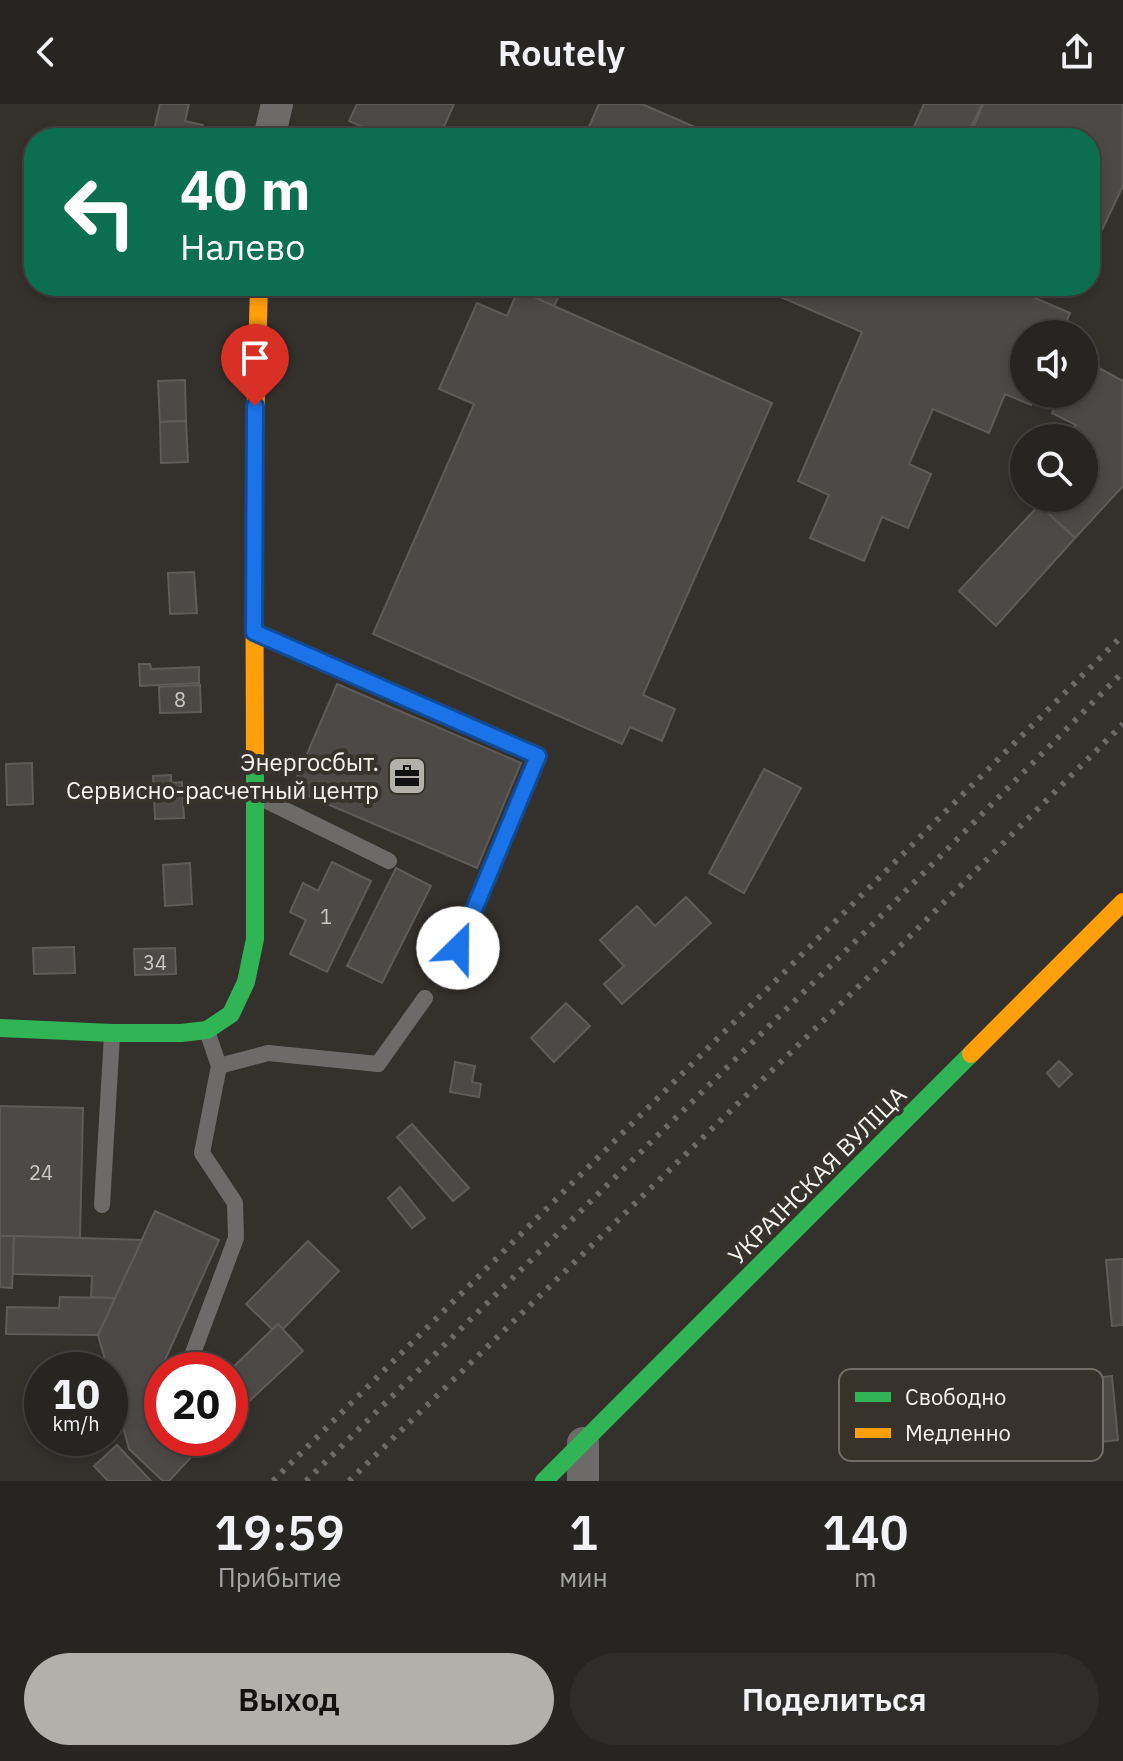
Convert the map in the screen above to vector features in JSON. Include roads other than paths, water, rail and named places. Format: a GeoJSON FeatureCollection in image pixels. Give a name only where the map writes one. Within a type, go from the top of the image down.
{"type":"FeatureCollection","features":[{"type":"Feature","properties":{"kind":"street"},"geometry":{"type":"LineString","coordinates":[[271,128],[277,104]]}},
{"type":"Feature","properties":{"kind":"street"},"geometry":{"type":"LineString","coordinates":[[0,1028],[112,1033],[207,1030],[231,1014],[246,982],[255,939],[254,466],[259,296]]}},
{"type":"Feature","properties":{"kind":"street","name":"УКРАІНСКАЯ ВУЛІЦА"},"geometry":{"type":"LineString","coordinates":[[544,1481],[1123,902]]}},
{"type":"Feature","properties":{"kind":"street"},"geometry":{"type":"LineString","coordinates":[[583,1443],[583,1481]]}},
{"type":"Feature","properties":{"kind":"lane"},"geometry":{"type":"LineString","coordinates":[[254,632],[538,756],[458,948]]}},
{"type":"Feature","properties":{"kind":"lane"},"geometry":{"type":"LineString","coordinates":[[254,795],[389,861]]}},
{"type":"Feature","properties":{"kind":"lane"},"geometry":{"type":"LineString","coordinates":[[219,1066],[268,1053],[378,1064],[425,998]]}},
{"type":"Feature","properties":{"kind":"lane"},"geometry":{"type":"LineString","coordinates":[[193,1352],[236,1238],[235,1203],[202,1153],[219,1066],[207,1030]]}},
{"type":"Feature","properties":{"kind":"lane"},"geometry":{"type":"LineString","coordinates":[[102,1205],[112,1033]]}},
{"type":"Feature","properties":{"kind":"railway"},"geometry":{"type":"LineString","coordinates":[[273,1481],[1123,635]]}},
{"type":"Feature","properties":{"kind":"railway"},"geometry":{"type":"LineString","coordinates":[[306,1481],[874,923],[1123,672]]}},
{"type":"Feature","properties":{"kind":"railway"},"geometry":{"type":"LineString","coordinates":[[349,1481],[891,955],[1123,724]]}},
{"type":"Feature","properties":{"kind":"place","name":"Энергосбыт. Сервисно-расчетный центр"},"geometry":{"type":"Point","coordinates":[407,776]}}]}
